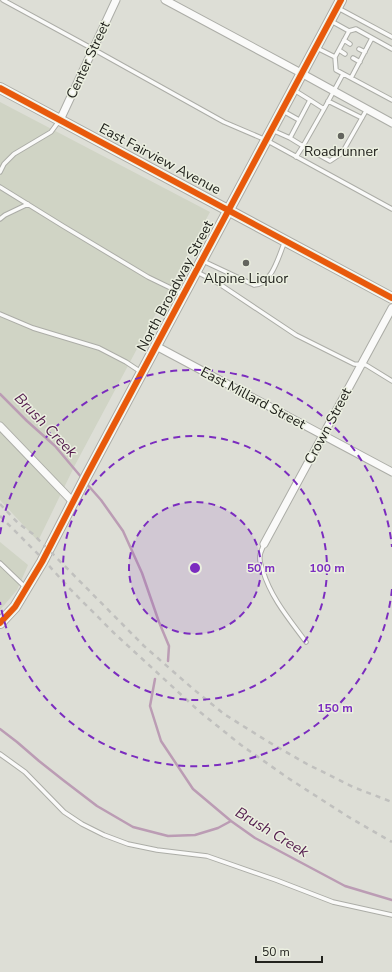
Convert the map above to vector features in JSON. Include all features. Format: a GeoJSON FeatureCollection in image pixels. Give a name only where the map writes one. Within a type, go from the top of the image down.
{"type":"FeatureCollection","features":[{"type":"Feature","properties":{"kind":"street","name":"Center Street"},"geometry":{"type":"LineString","coordinates":[[60,120],[116,0]]}},
{"type":"Feature","properties":{"kind":"street"},"geometry":{"type":"LineString","coordinates":[[165,0],[391,121]]}},
{"type":"Feature","properties":{"kind":"street","name":"North Broadway Street"},"geometry":{"type":"LineString","coordinates":[[0,623],[15,607],[42,562],[339,3]]}},
{"type":"Feature","properties":{"kind":"street","name":"East Fairview Avenue"},"geometry":{"type":"LineString","coordinates":[[0,88],[392,298]]}},
{"type":"Feature","properties":{"kind":"street","name":"Crown Street"},"geometry":{"type":"LineString","coordinates":[[264,544],[392,308]]}},
{"type":"Feature","properties":{"kind":"street","name":"East Millard Street"},"geometry":{"type":"LineString","coordinates":[[156,346],[392,472]]}},
{"type":"Feature","properties":{"kind":"street"},"geometry":{"type":"LineString","coordinates":[[0,426],[76,498]]}},
{"type":"Feature","properties":{"kind":"lane"},"geometry":{"type":"LineString","coordinates":[[3,0],[224,122],[266,140],[392,209]]}},
{"type":"Feature","properties":{"kind":"lane"},"geometry":{"type":"LineString","coordinates":[[339,3],[392,36]]}},
{"type":"Feature","properties":{"kind":"lane"},"geometry":{"type":"LineString","coordinates":[[330,20],[349,31]]}},
{"type":"Feature","properties":{"kind":"lane"},"geometry":{"type":"LineString","coordinates":[[392,49],[356,29],[349,31],[335,57],[336,70],[392,100]]}},
{"type":"Feature","properties":{"kind":"lane"},"geometry":{"type":"LineString","coordinates":[[351,78],[372,38]]}},
{"type":"Feature","properties":{"kind":"lane"},"geometry":{"type":"LineString","coordinates":[[344,40],[350,44]]}},
{"type":"Feature","properties":{"kind":"lane"},"geometry":{"type":"LineString","coordinates":[[316,47],[335,57]]}},
{"type":"Feature","properties":{"kind":"lane"},"geometry":{"type":"LineString","coordinates":[[359,49],[365,52]]}},
{"type":"Feature","properties":{"kind":"lane"},"geometry":{"type":"LineString","coordinates":[[339,50],[345,54]]}},
{"type":"Feature","properties":{"kind":"lane"},"geometry":{"type":"LineString","coordinates":[[353,58],[360,62]]}},
{"type":"Feature","properties":{"kind":"lane"},"geometry":{"type":"LineString","coordinates":[[296,157],[343,74]]}},
{"type":"Feature","properties":{"kind":"lane"},"geometry":{"type":"LineString","coordinates":[[293,89],[324,108]]}},
{"type":"Feature","properties":{"kind":"lane"},"geometry":{"type":"LineString","coordinates":[[290,138],[310,100]]}},
{"type":"Feature","properties":{"kind":"lane"},"geometry":{"type":"LineString","coordinates":[[328,101],[362,118]]}},
{"type":"Feature","properties":{"kind":"lane"},"geometry":{"type":"LineString","coordinates":[[271,130],[290,138],[330,162],[342,153],[367,109]]}},
{"type":"Feature","properties":{"kind":"lane"},"geometry":{"type":"LineString","coordinates":[[281,111],[300,120]]}},
{"type":"Feature","properties":{"kind":"lane"},"geometry":{"type":"LineString","coordinates":[[0,172],[4,164],[14,154],[51,132],[60,120]]}},
{"type":"Feature","properties":{"kind":"lane"},"geometry":{"type":"LineString","coordinates":[[0,187],[148,277],[184,295]]}},
{"type":"Feature","properties":{"kind":"lane"},"geometry":{"type":"LineString","coordinates":[[0,219],[28,204]]}},
{"type":"Feature","properties":{"kind":"lane"},"geometry":{"type":"LineString","coordinates":[[202,260],[254,285],[259,285],[269,277],[279,257],[285,240]]}},
{"type":"Feature","properties":{"kind":"lane"},"geometry":{"type":"LineString","coordinates":[[196,272],[218,284],[296,335],[354,364],[366,365],[392,381]]}},
{"type":"Feature","properties":{"kind":"lane"},"geometry":{"type":"LineString","coordinates":[[0,314],[33,328],[99,348],[126,362],[142,373]]}},
{"type":"Feature","properties":{"kind":"lane"},"geometry":{"type":"LineString","coordinates":[[264,544],[260,554],[264,576],[282,608],[306,642]]}},
{"type":"Feature","properties":{"kind":"lane"},"geometry":{"type":"LineString","coordinates":[[0,563],[27,589]]}},
{"type":"Feature","properties":{"kind":"lane"},"geometry":{"type":"LineString","coordinates":[[0,754],[25,772],[64,812],[82,824],[104,835],[128,844],[158,850],[207,856],[333,902],[392,915]]}},
{"type":"Feature","properties":{"kind":"shaded area"},"geometry":{"type":"Polygon","coordinates":[[[0,102],[210,212],[75,465],[38,541],[0,500],[0,102]]]}},
{"type":"Feature","properties":{"kind":"shaded area"},"geometry":{"type":"Polygon","coordinates":[[[0,542],[28,565],[17,590],[0,610],[0,542]]]}},
{"type":"Feature","properties":{"kind":"waterway","name":"Brush Creek"},"geometry":{"type":"LineString","coordinates":[[0,394],[55,446],[82,478]]}},
{"type":"Feature","properties":{"kind":"waterway","name":"Brush Creek"},"geometry":{"type":"LineString","coordinates":[[86,483],[101,500],[123,531],[142,573],[169,646],[168,661]]}},
{"type":"Feature","properties":{"kind":"waterway","name":"Brush Creek"},"geometry":{"type":"LineString","coordinates":[[155,679],[150,706],[161,741],[193,789],[231,821],[255,838],[345,886],[392,900]]}},
{"type":"Feature","properties":{"kind":"waterway"},"geometry":{"type":"LineString","coordinates":[[0,729],[97,806],[133,827],[168,836],[195,835],[218,828],[231,821]]}},
{"type":"Feature","properties":{"kind":"railway"},"geometry":{"type":"LineString","coordinates":[[0,504],[18,523],[33,534],[144,646],[224,714],[307,764],[353,787],[392,802]]}},
{"type":"Feature","properties":{"kind":"railway"},"geometry":{"type":"LineString","coordinates":[[0,516],[114,633],[200,712],[241,745],[288,778],[347,816],[392,842]]}},
{"type":"Feature","properties":{"kind":"cycle path"},"geometry":{"type":"LineString","coordinates":[[0,623],[15,607],[42,562],[341,0]]}},
{"type":"Feature","properties":{"kind":"cycle path"},"geometry":{"type":"LineString","coordinates":[[0,88],[392,298]]}},
{"type":"Feature","properties":{"kind":"place","name":"Roadrunner"},"geometry":{"type":"Point","coordinates":[341,136]}},
{"type":"Feature","properties":{"kind":"place","name":"Alpine Liquor"},"geometry":{"type":"Point","coordinates":[246,263]}}]}
